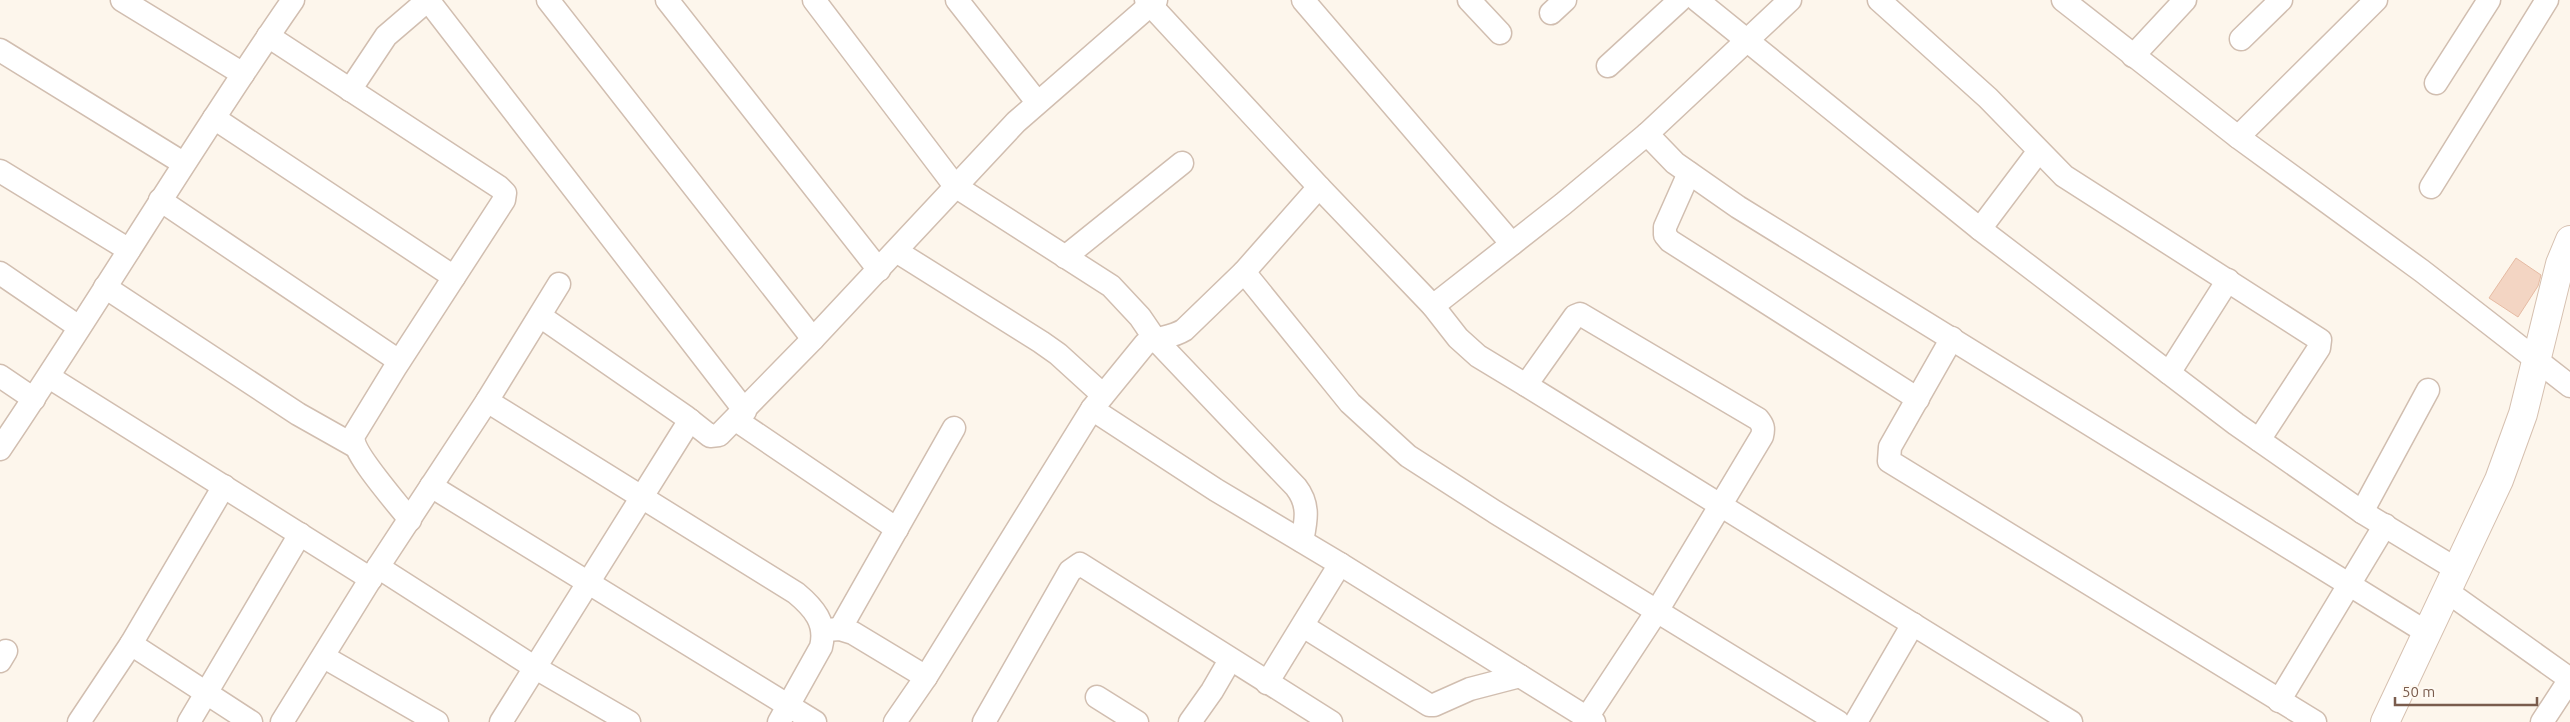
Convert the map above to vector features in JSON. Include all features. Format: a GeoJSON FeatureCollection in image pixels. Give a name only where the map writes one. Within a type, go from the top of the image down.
{"type":"FeatureCollection","features":[{"type":"Feature","properties":{"kind":"street"},"geometry":{"type":"LineString","coordinates":[[122,0],[243,74]]}},
{"type":"Feature","properties":{"kind":"street"},"geometry":{"type":"LineString","coordinates":[[0,449],[49,377],[183,164],[293,0]]}},
{"type":"Feature","properties":{"kind":"street"},"geometry":{"type":"LineString","coordinates":[[350,90],[386,36],[428,0],[740,415],[897,529]]}},
{"type":"Feature","properties":{"kind":"street"},"geometry":{"type":"LineString","coordinates":[[548,0],[814,340]]}},
{"type":"Feature","properties":{"kind":"street"},"geometry":{"type":"LineString","coordinates":[[667,0],[879,270]]}},
{"type":"Feature","properties":{"kind":"street"},"geometry":{"type":"LineString","coordinates":[[814,0],[955,186],[1111,286],[1140,318],[1155,339],[1303,495],[1307,517],[1302,541]]}},
{"type":"Feature","properties":{"kind":"street"},"geometry":{"type":"LineString","coordinates":[[957,0],[1037,102]]}},
{"type":"Feature","properties":{"kind":"street"},"geometry":{"type":"LineString","coordinates":[[1303,0],[1512,244]]}},
{"type":"Feature","properties":{"kind":"street"},"geometry":{"type":"LineString","coordinates":[[1469,0],[1500,32]]}},
{"type":"Feature","properties":{"kind":"street"},"geometry":{"type":"LineString","coordinates":[[1608,66],[1680,0]]}},
{"type":"Feature","properties":{"kind":"street"},"geometry":{"type":"LineString","coordinates":[[1697,0],[1746,42],[1980,229],[2169,374],[2362,512],[2385,525],[2451,580],[2568,672],[2542,722]]}},
{"type":"Feature","properties":{"kind":"street"},"geometry":{"type":"LineString","coordinates":[[1433,306],[1647,134],[1790,0]]}},
{"type":"Feature","properties":{"kind":"street"},"geometry":{"type":"LineString","coordinates":[[1879,0],[2002,112],[2038,152],[2083,189],[2320,340],[2319,348],[2260,440]]}},
{"type":"Feature","properties":{"kind":"street"},"geometry":{"type":"LineString","coordinates":[[2063,0],[2238,137],[2422,271],[2570,386]]}},
{"type":"Feature","properties":{"kind":"street"},"geometry":{"type":"LineString","coordinates":[[2133,56],[2185,0]]}},
{"type":"Feature","properties":{"kind":"street"},"geometry":{"type":"LineString","coordinates":[[2241,38],[2281,0]]}},
{"type":"Feature","properties":{"kind":"street"},"geometry":{"type":"LineString","coordinates":[[2238,137],[2376,0]]}},
{"type":"Feature","properties":{"kind":"street"},"geometry":{"type":"LineString","coordinates":[[2436,83],[2490,0]]}},
{"type":"Feature","properties":{"kind":"street"},"geometry":{"type":"LineString","coordinates":[[2431,187],[2547,0]]}},
{"type":"Feature","properties":{"kind":"street"},"geometry":{"type":"LineString","coordinates":[[540,316],[714,437],[723,432],[814,340],[955,186],[1037,102],[1151,2],[1319,187],[1433,306],[1469,349],[1913,624],[2059,719]]}},
{"type":"Feature","properties":{"kind":"street"},"geometry":{"type":"LineString","coordinates":[[268,36],[499,187],[504,193],[504,200],[399,361],[354,436],[353,445]]}},
{"type":"Feature","properties":{"kind":"street"},"geometry":{"type":"LineString","coordinates":[[0,50],[183,164]]}},
{"type":"Feature","properties":{"kind":"street"},"geometry":{"type":"LineString","coordinates":[[214,118],[454,277]]}},
{"type":"Feature","properties":{"kind":"street"},"geometry":{"type":"LineString","coordinates":[[1647,134],[1674,163],[1738,207],[2426,632]]}},
{"type":"Feature","properties":{"kind":"street"},"geometry":{"type":"LineString","coordinates":[[1980,229],[2038,152]]}},
{"type":"Feature","properties":{"kind":"street"},"geometry":{"type":"LineString","coordinates":[[1065,257],[1182,163]]}},
{"type":"Feature","properties":{"kind":"street"},"geometry":{"type":"LineString","coordinates":[[0,171],[129,250]]}},
{"type":"Feature","properties":{"kind":"street"},"geometry":{"type":"LineString","coordinates":[[1689,173],[1665,228],[1665,235],[1670,241],[1918,399]]}},
{"type":"Feature","properties":{"kind":"street"},"geometry":{"type":"LineString","coordinates":[[895,722],[926,677],[1097,402],[1145,344],[1155,339],[1175,336],[1184,330],[1244,272],[1319,187]]}},
{"type":"Feature","properties":{"kind":"street"},"geometry":{"type":"LineString","coordinates":[[160,200],[399,361]]}},
{"type":"Feature","properties":{"kind":"street"},"geometry":{"type":"LineString","coordinates":[[2385,722],[2499,480],[2523,414],[2560,264],[2570,240]]}},
{"type":"Feature","properties":{"kind":"street"},"geometry":{"type":"LineString","coordinates":[[896,252],[1047,346],[1097,402],[1216,490],[1340,564],[1520,676],[1588,721],[1657,611],[1762,436],[1762,424],[1758,419],[1580,314],[1574,316],[1526,385]]}},
{"type":"Feature","properties":{"kind":"street"},"geometry":{"type":"LineString","coordinates":[[0,272],[79,327]]}},
{"type":"Feature","properties":{"kind":"street"},"geometry":{"type":"LineString","coordinates":[[1244,272],[1350,402],[1403,451],[1495,512],[1838,722]]}},
{"type":"Feature","properties":{"kind":"street"},"geometry":{"type":"LineString","coordinates":[[2169,374],[2228,280]]}},
{"type":"Feature","properties":{"kind":"street"},"geometry":{"type":"LineString","coordinates":[[282,722],[324,657],[374,573],[487,401],[559,284]]}},
{"type":"Feature","properties":{"kind":"street"},"geometry":{"type":"LineString","coordinates":[[105,287],[298,414],[353,445],[362,460],[410,520]]}},
{"type":"Feature","properties":{"kind":"street"},"geometry":{"type":"LineString","coordinates":[[1952,338],[1890,447],[1889,461],[1894,466],[2315,722]]}},
{"type":"Feature","properties":{"kind":"street"},"geometry":{"type":"LineString","coordinates":[[0,376],[34,399]]}},
{"type":"Feature","properties":{"kind":"street"},"geometry":{"type":"LineString","coordinates":[[49,377],[300,534],[374,573],[629,722]]}},
{"type":"Feature","properties":{"kind":"street"},"geometry":{"type":"LineString","coordinates":[[2362,512],[2428,390]]}},
{"type":"Feature","properties":{"kind":"street"},"geometry":{"type":"LineString","coordinates":[[487,401],[642,496],[796,594],[831,630],[863,638],[926,677]]}},
{"type":"Feature","properties":{"kind":"street"},"geometry":{"type":"LineString","coordinates":[[501,722],[690,420]]}},
{"type":"Feature","properties":{"kind":"street"},"geometry":{"type":"LineString","coordinates":[[784,714],[831,630],[897,529],[954,428]]}},
{"type":"Feature","properties":{"kind":"street"},"geometry":{"type":"LineString","coordinates":[[79,722],[131,644],[224,486]]}},
{"type":"Feature","properties":{"kind":"street"},"geometry":{"type":"LineString","coordinates":[[431,486],[587,584],[784,714],[815,722]]}},
{"type":"Feature","properties":{"kind":"street"},"geometry":{"type":"LineString","coordinates":[[2279,701],[2385,525]]}},
{"type":"Feature","properties":{"kind":"street"},"geometry":{"type":"LineString","coordinates":[[189,722],[300,534]]}},
{"type":"Feature","properties":{"kind":"street"},"geometry":{"type":"LineString","coordinates":[[984,722],[1070,571],[1080,564],[1087,566],[1230,660],[1331,722]]}},
{"type":"Feature","properties":{"kind":"street"},"geometry":{"type":"LineString","coordinates":[[1267,683],[1340,564]]}},
{"type":"Feature","properties":{"kind":"street"},"geometry":{"type":"LineString","coordinates":[[1856,722],[1913,624]]}},
{"type":"Feature","properties":{"kind":"street"},"geometry":{"type":"LineString","coordinates":[[1302,626],[1424,704],[1434,705],[1470,689],[1520,676]]}},
{"type":"Feature","properties":{"kind":"street"},"geometry":{"type":"LineString","coordinates":[[131,644],[251,722]]}},
{"type":"Feature","properties":{"kind":"street"},"geometry":{"type":"LineString","coordinates":[[324,657],[437,722]]}},
{"type":"Feature","properties":{"kind":"street"},"geometry":{"type":"LineString","coordinates":[[1190,722],[1212,691],[1230,660]]}},
{"type":"Feature","properties":{"kind":"street"},"geometry":{"type":"LineString","coordinates":[[1097,697],[1137,722]]}},
{"type":"Feature","properties":{"kind":"building"},"geometry":{"type":"Polygon","coordinates":[[[2516,258],[2541,275],[2538,286],[2518,317],[2489,298],[2516,258]]]}}]}
